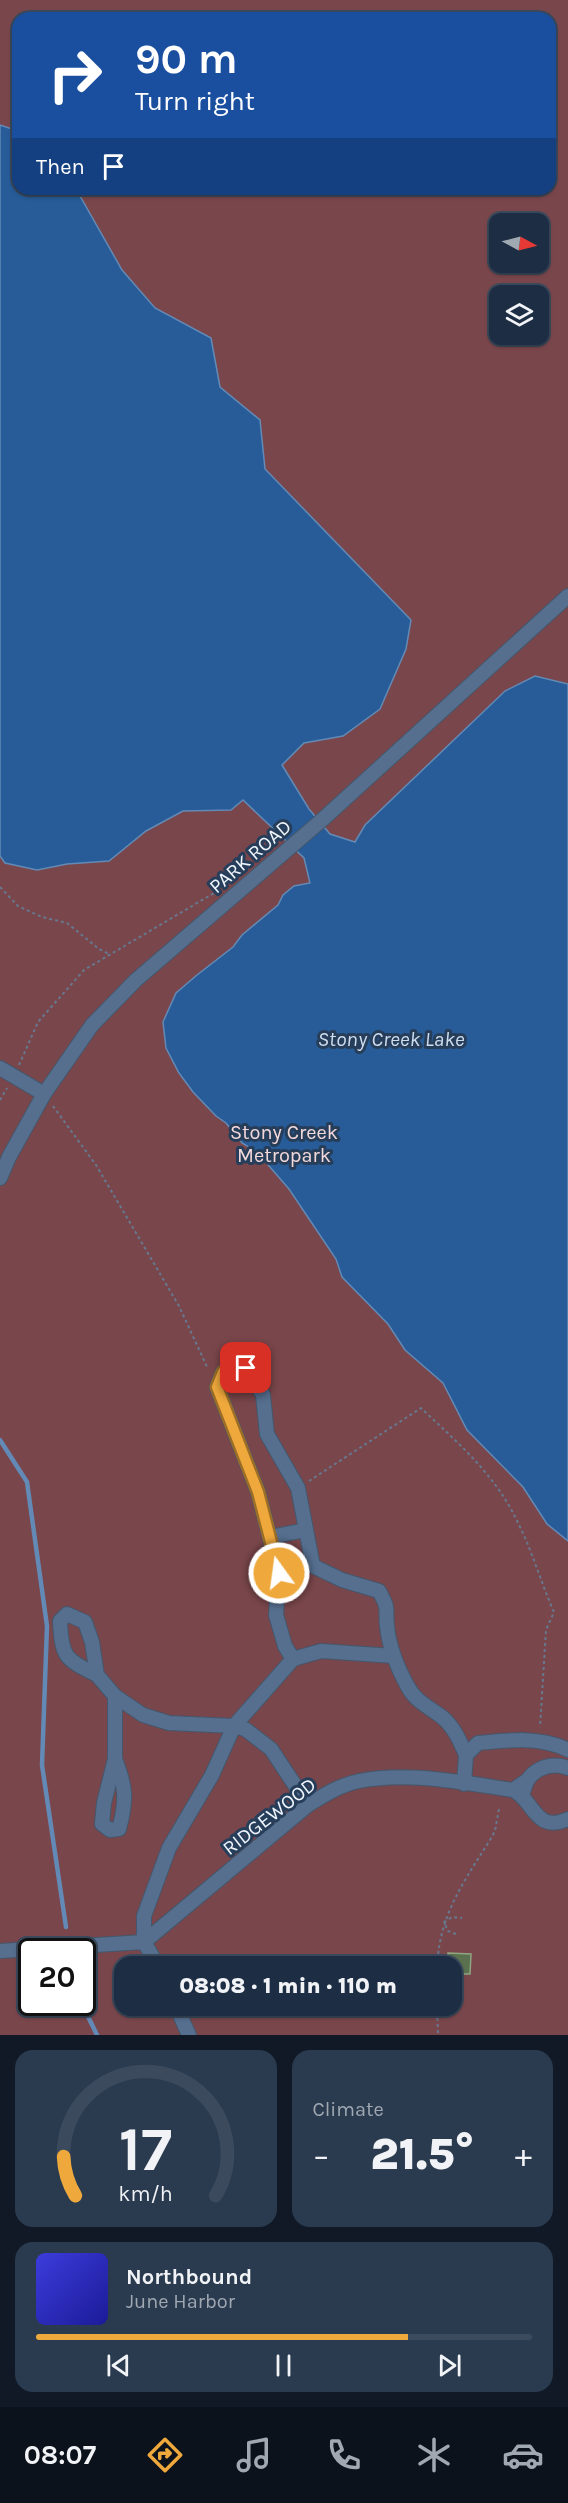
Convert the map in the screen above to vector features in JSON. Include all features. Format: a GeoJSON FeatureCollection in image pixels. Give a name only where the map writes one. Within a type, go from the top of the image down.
{"type":"FeatureCollection","features":[{"type":"Feature","properties":{"kind":"street","name":"PARK ROAD"},"geometry":{"type":"LineString","coordinates":[[0,1178],[9,1156],[44,1094],[92,1025],[136,980],[323,819],[568,596]]}},
{"type":"Feature","properties":{"kind":"street"},"geometry":{"type":"LineString","coordinates":[[0,1068],[44,1094]]}},
{"type":"Feature","properties":{"kind":"street"},"geometry":{"type":"LineString","coordinates":[[293,1659],[285,1646],[276,1615],[279,1573],[258,1492],[217,1387],[223,1372],[234,1368],[246,1368],[263,1395],[267,1434],[298,1488],[313,1566],[342,1580],[379,1591],[388,1608],[387,1626],[394,1656],[408,1688],[418,1701],[443,1718],[458,1737],[466,1755],[464,1784]]}},
{"type":"Feature","properties":{"kind":"street"},"geometry":{"type":"LineString","coordinates":[[270,1538],[306,1530]]}},
{"type":"Feature","properties":{"kind":"street"},"geometry":{"type":"LineString","coordinates":[[152,1956],[144,1942],[144,1916],[169,1848],[212,1775],[234,1726],[293,1659],[321,1651],[394,1656]]}},
{"type":"Feature","properties":{"kind":"street"},"geometry":{"type":"LineString","coordinates":[[97,1675],[115,1696],[143,1715],[169,1723],[234,1726],[245,1729],[271,1749],[308,1805]]}},
{"type":"Feature","properties":{"kind":"street"},"geometry":{"type":"LineString","coordinates":[[115,1696],[115,1759]]}},
{"type":"Feature","properties":{"kind":"street"},"geometry":{"type":"LineString","coordinates":[[458,1737],[478,1743],[514,1739],[541,1742],[556,1744],[568,1750]]}},
{"type":"Feature","properties":{"kind":"street"},"geometry":{"type":"LineString","coordinates":[[466,1755],[478,1743]]}},
{"type":"Feature","properties":{"kind":"street"},"geometry":{"type":"LineString","coordinates":[[568,1768],[550,1765],[541,1768],[526,1781],[518,1794],[536,1816],[544,1821],[568,1819]]}},
{"type":"Feature","properties":{"kind":"street","name":"RIDGEWOOD"},"geometry":{"type":"LineString","coordinates":[[144,1942],[308,1805],[332,1790],[358,1781],[388,1778],[464,1784],[518,1794]]}},
{"type":"Feature","properties":{"kind":"street"},"geometry":{"type":"LineString","coordinates":[[0,1951],[144,1942]]}},
{"type":"Feature","properties":{"kind":"street"},"geometry":{"type":"LineString","coordinates":[[180,2016],[189,2035]]}},
{"type":"Feature","properties":{"kind":"path"},"geometry":{"type":"LineString","coordinates":[[0,887],[18,906],[42,917],[67,922],[99,949],[109,954]]}},
{"type":"Feature","properties":{"kind":"path"},"geometry":{"type":"LineString","coordinates":[[16,1070],[38,1022],[84,970],[217,891]]}},
{"type":"Feature","properties":{"kind":"path"},"geometry":{"type":"LineString","coordinates":[[0,1100],[10,1083]]}},
{"type":"Feature","properties":{"kind":"path"},"geometry":{"type":"LineString","coordinates":[[44,1094],[96,1165],[179,1306],[217,1387]]}},
{"type":"Feature","properties":{"kind":"path"},"geometry":{"type":"LineString","coordinates":[[298,1488],[421,1408],[484,1468],[519,1524],[554,1612],[546,1629],[539,1711],[541,1742]]}},
{"type":"Feature","properties":{"kind":"path"},"geometry":{"type":"LineString","coordinates":[[438,1956],[448,1911],[495,1831],[499,1809]]}},
{"type":"Feature","properties":{"kind":"path"},"geometry":{"type":"LineString","coordinates":[[444,1922],[452,1917],[462,1918]]}},
{"type":"Feature","properties":{"kind":"path"},"geometry":{"type":"LineString","coordinates":[[444,1922],[448,1931],[456,1934]]}},
{"type":"Feature","properties":{"kind":"path"},"geometry":{"type":"LineString","coordinates":[[437,2016],[438,2035]]}},
{"type":"Feature","properties":{"kind":"green space","name":"Stony Creek Metropark"},"geometry":{"type":"Polygon","coordinates":[[[0,0],[568,0],[568,2035],[0,2035],[0,0]]]}},
{"type":"Feature","properties":{"kind":"water","name":"Stony Creek Lake"},"geometry":{"type":"Polygon","coordinates":[[[0,125],[12,129],[12,195],[79,195],[122,270],[155,308],[211,338],[220,387],[260,420],[265,469],[411,620],[406,649],[380,709],[343,736],[304,743],[282,765],[309,809],[330,834],[355,842],[365,825],[505,691],[535,676],[568,684],[568,1541],[547,1524],[523,1487],[467,1430],[443,1383],[405,1350],[388,1324],[342,1277],[336,1259],[289,1189],[257,1152],[242,1143],[226,1123],[193,1092],[179,1073],[166,1048],[163,1022],[176,993],[233,947],[242,935],[278,905],[283,895],[294,886],[310,883],[304,858],[243,800],[231,810],[183,811],[146,831],[109,861],[67,864],[37,870],[5,863],[0,856],[0,125]]]}},
{"type":"Feature","properties":{"kind":"building"},"geometry":{"type":"Polygon","coordinates":[[[448,1953],[471,1954],[470,1974],[462,1974],[462,1956],[448,1956],[448,1953]]]}},
{"type":"Feature","properties":{"kind":"waterway"},"geometry":{"type":"LineString","coordinates":[[0,1440],[27,1482],[47,1626],[42,1765],[66,1927]]}},
{"type":"Feature","properties":{"kind":"waterway"},"geometry":{"type":"LineString","coordinates":[[88,2016],[97,2035]]}},
{"type":"Feature","properties":{"kind":"route"},"geometry":{"type":"LineString","coordinates":[[246,1368],[234,1368],[223,1372],[217,1387],[258,1492],[279,1573]]}}]}
